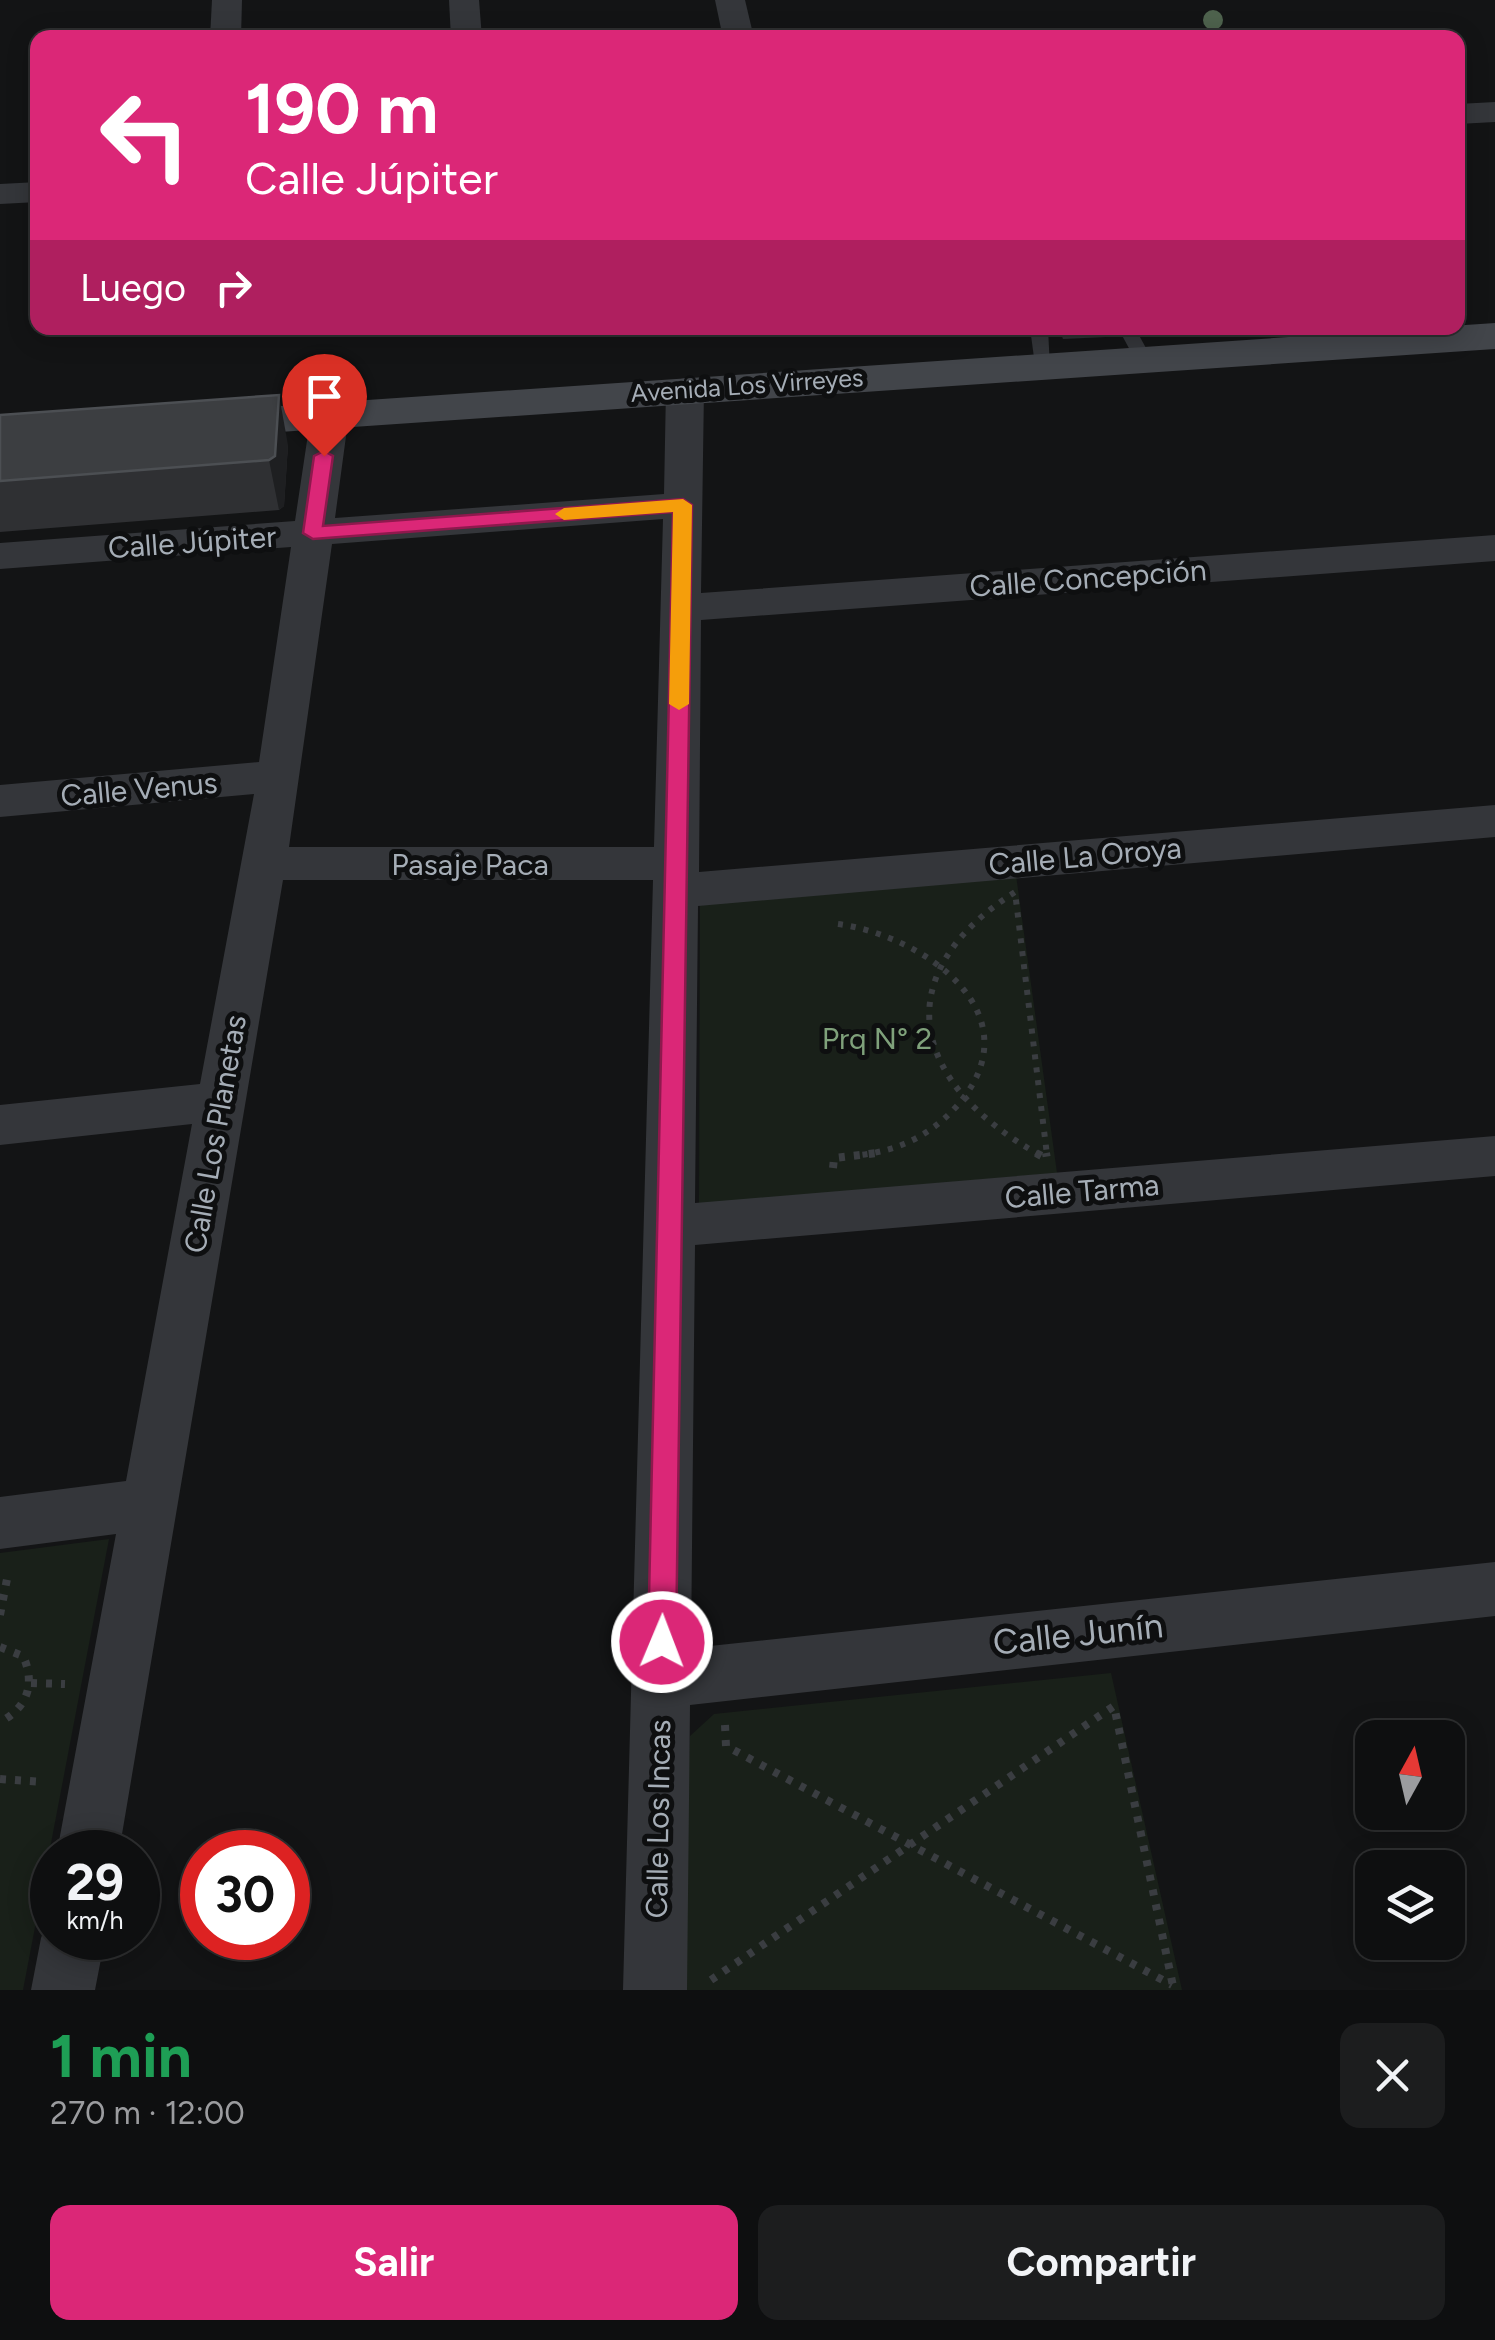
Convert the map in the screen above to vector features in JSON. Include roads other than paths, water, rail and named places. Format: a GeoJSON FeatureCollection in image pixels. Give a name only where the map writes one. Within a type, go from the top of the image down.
{"type":"FeatureCollection","features":[{"type":"Feature","properties":{"kind":"street"},"geometry":{"type":"LineString","coordinates":[[225,30],[227,0]]}},
{"type":"Feature","properties":{"kind":"street"},"geometry":{"type":"LineString","coordinates":[[464,0],[466,30]]}},
{"type":"Feature","properties":{"kind":"street"},"geometry":{"type":"LineString","coordinates":[[730,0],[737,30]]}},
{"type":"Feature","properties":{"kind":"street"},"geometry":{"type":"LineString","coordinates":[[1465,114],[1495,112]]}},
{"type":"Feature","properties":{"kind":"street"},"geometry":{"type":"LineString","coordinates":[[0,194],[30,192]]}},
{"type":"Feature","properties":{"kind":"street","name":"Avenida Los Virreyes"},"geometry":{"type":"LineString","coordinates":[[174,426],[686,389],[1042,346],[1495,336]]}},
{"type":"Feature","properties":{"kind":"street","name":"Calle Los Incas"},"geometry":{"type":"LineString","coordinates":[[654,1990],[686,389]]}},
{"type":"Feature","properties":{"kind":"street","name":"Calle Los Planetas"},"geometry":{"type":"LineString","coordinates":[[92,1830],[279,776],[330,414]]}},
{"type":"Feature","properties":{"kind":"street","name":"Calle Júpiter"},"geometry":{"type":"LineString","coordinates":[[0,556],[683,505]]}},
{"type":"Feature","properties":{"kind":"street","name":"Calle Concepción"},"geometry":{"type":"LineString","coordinates":[[681,608],[1495,548]]}},
{"type":"Feature","properties":{"kind":"street","name":"Calle Venus"},"geometry":{"type":"LineString","coordinates":[[0,801],[279,776]]}},
{"type":"Feature","properties":{"kind":"street","name":"Calle La Oroya"},"geometry":{"type":"LineString","coordinates":[[676,877],[1495,821]]}},
{"type":"Feature","properties":{"kind":"street","name":"Pasaje Paca"},"geometry":{"type":"LineString","coordinates":[[263,864],[676,877]]}},
{"type":"Feature","properties":{"kind":"street"},"geometry":{"type":"LineString","coordinates":[[0,1125],[221,1101]]}},
{"type":"Feature","properties":{"kind":"street","name":"Calle Tarma"},"geometry":{"type":"LineString","coordinates":[[670,1226],[1495,1156]]}},
{"type":"Feature","properties":{"kind":"street"},"geometry":{"type":"LineString","coordinates":[[0,1523],[150,1504]]}},
{"type":"Feature","properties":{"kind":"street","name":"Calle Junín"},"geometry":{"type":"LineString","coordinates":[[662,1680],[1495,1590]]}},
{"type":"Feature","properties":{"kind":"street"},"geometry":{"type":"LineString","coordinates":[[64,1990],[69,1960]]}},
{"type":"Feature","properties":{"kind":"park label","name":"Prq N° 2"},"geometry":{"type":"Point","coordinates":[877,1038]}}]}
